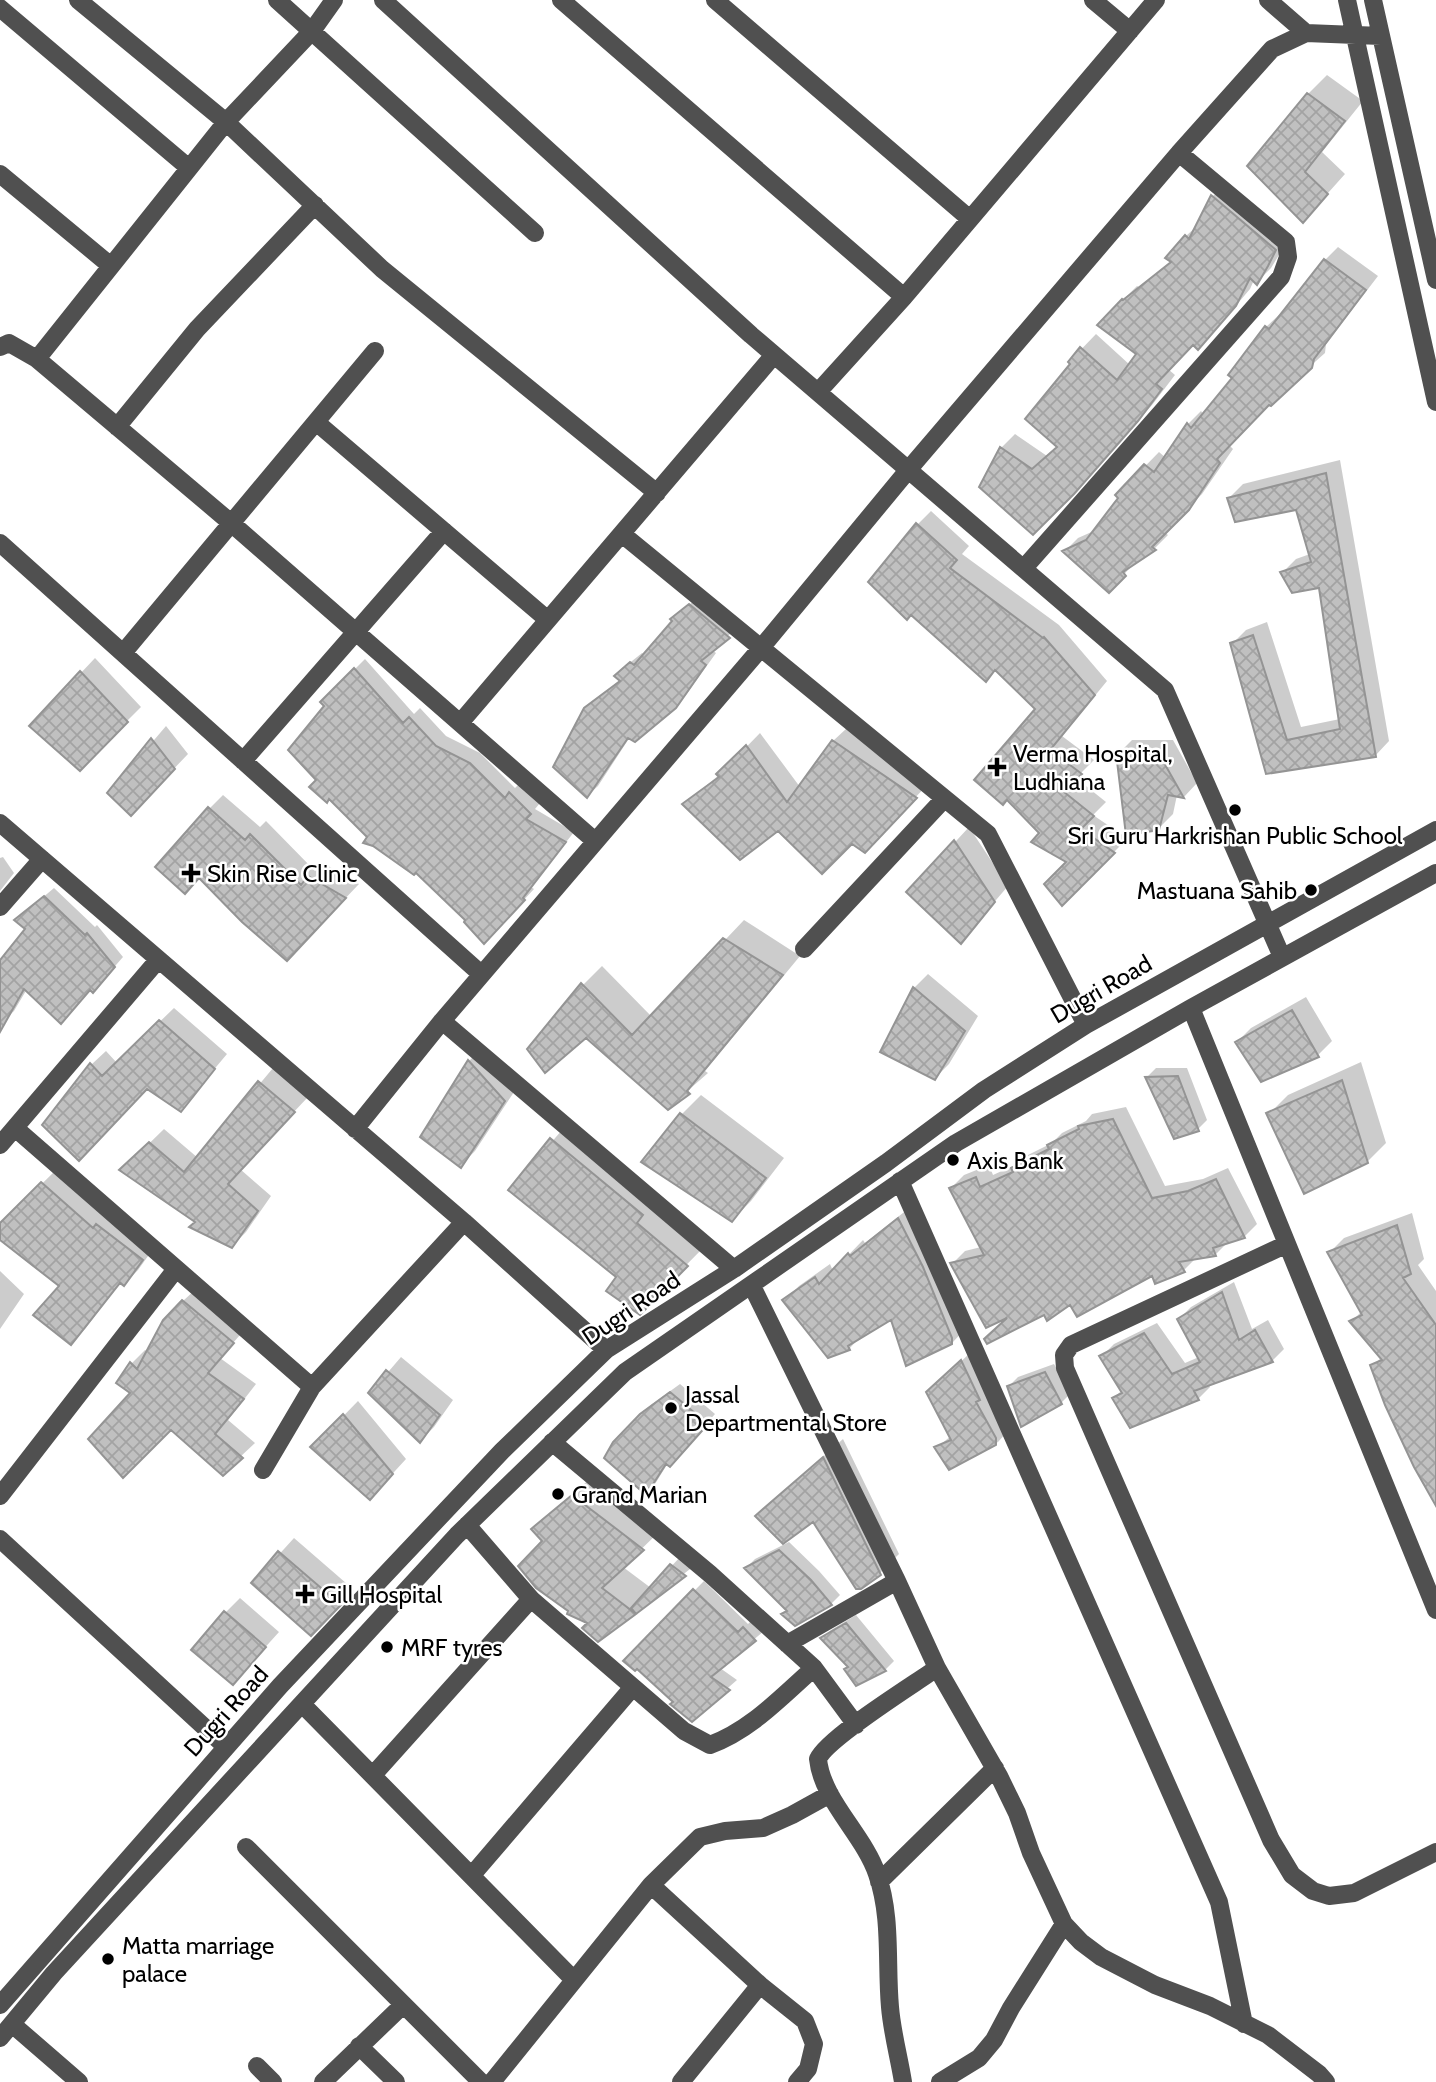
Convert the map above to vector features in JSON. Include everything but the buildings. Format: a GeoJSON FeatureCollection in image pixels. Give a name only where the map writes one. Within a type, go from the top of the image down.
{"type":"FeatureCollection","features":[{"type":"Feature","properties":{"kind":"street"},"geometry":{"type":"LineString","coordinates":[[78,0],[226,121],[383,269],[657,493]]}},
{"type":"Feature","properties":{"kind":"street"},"geometry":{"type":"LineString","coordinates":[[276,0],[535,233]]}},
{"type":"Feature","properties":{"kind":"street"},"geometry":{"type":"LineString","coordinates":[[37,359],[226,121],[312,31],[334,0]]}},
{"type":"Feature","properties":{"kind":"street"},"geometry":{"type":"LineString","coordinates":[[383,0],[774,355],[1165,690],[1282,957]]}},
{"type":"Feature","properties":{"kind":"street"},"geometry":{"type":"LineString","coordinates":[[561,0],[904,297]]}},
{"type":"Feature","properties":{"kind":"street"},"geometry":{"type":"LineString","coordinates":[[715,0],[970,219]]}},
{"type":"Feature","properties":{"kind":"street"},"geometry":{"type":"LineString","coordinates":[[1093,0],[1130,31]]}},
{"type":"Feature","properties":{"kind":"street"},"geometry":{"type":"LineString","coordinates":[[818,392],[904,297],[1156,0]]}},
{"type":"Feature","properties":{"kind":"street"},"geometry":{"type":"LineString","coordinates":[[1268,0],[1306,33]]}},
{"type":"Feature","properties":{"kind":"street"},"geometry":{"type":"LineString","coordinates":[[1347,0],[1436,402]]}},
{"type":"Feature","properties":{"kind":"street"},"geometry":{"type":"LineString","coordinates":[[1373,0],[1436,280]]}},
{"type":"Feature","properties":{"kind":"street"},"geometry":{"type":"LineString","coordinates":[[0,8],[189,168]]}},
{"type":"Feature","properties":{"kind":"street"},"geometry":{"type":"LineString","coordinates":[[355,1129],[481,974],[761,648],[909,469],[1179,153],[1272,50],[1306,33],[1381,36]]}},
{"type":"Feature","properties":{"kind":"street"},"geometry":{"type":"LineString","coordinates":[[1024,569],[1281,277],[1288,257],[1286,242],[1179,153]]}},
{"type":"Feature","properties":{"kind":"street"},"geometry":{"type":"LineString","coordinates":[[0,174],[111,266]]}},
{"type":"Feature","properties":{"kind":"street"},"geometry":{"type":"LineString","coordinates":[[117,427],[197,329],[315,205]]}},
{"type":"Feature","properties":{"kind":"street"},"geometry":{"type":"LineString","coordinates":[[0,347],[9,343],[37,359],[230,522],[594,841]]}},
{"type":"Feature","properties":{"kind":"street"},"geometry":{"type":"LineString","coordinates":[[123,653],[375,351]]}},
{"type":"Feature","properties":{"kind":"street"},"geometry":{"type":"LineString","coordinates":[[460,723],[774,355]]}},
{"type":"Feature","properties":{"kind":"street"},"geometry":{"type":"LineString","coordinates":[[316,422],[548,620]]}},
{"type":"Feature","properties":{"kind":"street"},"geometry":{"type":"LineString","coordinates":[[243,761],[444,531]]}},
{"type":"Feature","properties":{"kind":"street"},"geometry":{"type":"LineString","coordinates":[[622,534],[988,834],[1086,1025]]}},
{"type":"Feature","properties":{"kind":"street"},"geometry":{"type":"LineString","coordinates":[[0,543],[481,974]]}},
{"type":"Feature","properties":{"kind":"street"},"geometry":{"type":"LineString","coordinates":[[804,949],[944,799]]}},
{"type":"Feature","properties":{"kind":"street"},"geometry":{"type":"LineString","coordinates":[[0,823],[464,1222],[606,1350]]}},
{"type":"Feature","properties":{"kind":"street","name":"Dugri Road"},"geometry":{"type":"LineString","coordinates":[[0,2005],[280,1686],[493,1460],[606,1350],[734,1269],[886,1163],[984,1090],[1086,1025],[1436,830]]}},
{"type":"Feature","properties":{"kind":"street"},"geometry":{"type":"LineString","coordinates":[[0,907],[42,859]]}},
{"type":"Feature","properties":{"kind":"street","name":"Dugri Road"},"geometry":{"type":"LineString","coordinates":[[0,2038],[54,1973],[467,1525],[625,1372],[956,1143],[1191,1008],[1436,873]]}},
{"type":"Feature","properties":{"kind":"street"},"geometry":{"type":"LineString","coordinates":[[0,1145],[158,960]]}},
{"type":"Feature","properties":{"kind":"street"},"geometry":{"type":"LineString","coordinates":[[1191,1008],[1436,1610]]}},
{"type":"Feature","properties":{"kind":"street"},"geometry":{"type":"LineString","coordinates":[[442,1021],[734,1269]]}},
{"type":"Feature","properties":{"kind":"street"},"geometry":{"type":"LineString","coordinates":[[15,1128],[312,1387]]}},
{"type":"Feature","properties":{"kind":"street"},"geometry":{"type":"LineString","coordinates":[[900,1181],[1219,1902],[1244,2024]]}},
{"type":"Feature","properties":{"kind":"street"},"geometry":{"type":"LineString","coordinates":[[263,1470],[312,1387],[464,1222]]}},
{"type":"Feature","properties":{"kind":"street"},"geometry":{"type":"LineString","coordinates":[[1287,1244],[1071,1345],[1064,1355],[1065,1368],[1271,1840],[1292,1875],[1313,1891],[1329,1896],[1354,1893],[1436,1852]]}},
{"type":"Feature","properties":{"kind":"street"},"geometry":{"type":"LineString","coordinates":[[0,1496],[176,1269]]}},
{"type":"Feature","properties":{"kind":"street"},"geometry":{"type":"LineString","coordinates":[[751,1286],[897,1580],[937,1668],[995,1768],[1017,1813],[1036,1866],[1064,1924],[1081,1942],[1101,1957],[1155,1985],[1210,2006],[1268,2035],[1326,2082]]}},
{"type":"Feature","properties":{"kind":"street"},"geometry":{"type":"LineString","coordinates":[[552,1442],[710,1574],[814,1668],[856,1726]]}},
{"type":"Feature","properties":{"kind":"street"},"geometry":{"type":"LineString","coordinates":[[467,1525],[531,1599],[684,1731],[710,1745],[729,1738],[748,1726],[814,1668]]}},
{"type":"Feature","properties":{"kind":"street"},"geometry":{"type":"LineString","coordinates":[[0,1539],[226,1747]]}},
{"type":"Feature","properties":{"kind":"street"},"geometry":{"type":"LineString","coordinates":[[788,1644],[897,1580]]}},
{"type":"Feature","properties":{"kind":"street"},"geometry":{"type":"LineString","coordinates":[[373,1775],[531,1599]]}},
{"type":"Feature","properties":{"kind":"street"},"geometry":{"type":"LineString","coordinates":[[903,2082],[890,2009],[887,1912],[869,1853],[830,1794],[818,1759],[827,1746],[937,1668]]}},
{"type":"Feature","properties":{"kind":"street"},"geometry":{"type":"LineString","coordinates":[[472,1875],[634,1687]]}},
{"type":"Feature","properties":{"kind":"street"},"geometry":{"type":"LineString","coordinates":[[302,1704],[574,1980]]}},
{"type":"Feature","properties":{"kind":"street"},"geometry":{"type":"LineString","coordinates":[[879,1882],[995,1768]]}},
{"type":"Feature","properties":{"kind":"street"},"geometry":{"type":"LineString","coordinates":[[492,2082],[651,1885],[700,1837],[725,1831],[763,1828],[830,1794]]}},
{"type":"Feature","properties":{"kind":"street"},"geometry":{"type":"LineString","coordinates":[[246,1847],[481,2082]]}},
{"type":"Feature","properties":{"kind":"street"},"geometry":{"type":"LineString","coordinates":[[651,1885],[760,1986],[805,2021],[814,2044],[808,2069],[796,2082]]}},
{"type":"Feature","properties":{"kind":"street"},"geometry":{"type":"LineString","coordinates":[[940,2082],[979,2058],[994,2040],[1064,1924]]}},
{"type":"Feature","properties":{"kind":"street"},"geometry":{"type":"LineString","coordinates":[[681,2082],[760,1986]]}},
{"type":"Feature","properties":{"kind":"street"},"geometry":{"type":"LineString","coordinates":[[323,2082],[403,2004]]}},
{"type":"Feature","properties":{"kind":"street"},"geometry":{"type":"LineString","coordinates":[[12,2024],[79,2082]]}},
{"type":"Feature","properties":{"kind":"street"},"geometry":{"type":"LineString","coordinates":[[359,2046],[396,2082]]}},
{"type":"Feature","properties":{"kind":"street"},"geometry":{"type":"LineString","coordinates":[[257,2066],[273,2082]]}},
{"type":"Feature","properties":{"kind":"place","name":"Verma Hospital, Ludhiana"},"geometry":{"type":"Point","coordinates":[997,767]}},
{"type":"Feature","properties":{"kind":"place","name":"Sri Guru Harkrishan Public School"},"geometry":{"type":"Point","coordinates":[1235,810]}},
{"type":"Feature","properties":{"kind":"place","name":"Skin Rise Clinic"},"geometry":{"type":"Point","coordinates":[191,873]}},
{"type":"Feature","properties":{"kind":"place","name":"Mastuana Sahib"},"geometry":{"type":"Point","coordinates":[1311,890]}},
{"type":"Feature","properties":{"kind":"place","name":"Axis Bank"},"geometry":{"type":"Point","coordinates":[953,1160]}},
{"type":"Feature","properties":{"kind":"place","name":"Jassal Departmental Store"},"geometry":{"type":"Point","coordinates":[671,1408]}},
{"type":"Feature","properties":{"kind":"place","name":"Grand Marian"},"geometry":{"type":"Point","coordinates":[558,1494]}},
{"type":"Feature","properties":{"kind":"place","name":"Gill Hospital"},"geometry":{"type":"Point","coordinates":[305,1594]}},
{"type":"Feature","properties":{"kind":"place","name":"MRF tyres"},"geometry":{"type":"Point","coordinates":[387,1647]}},
{"type":"Feature","properties":{"kind":"place","name":"Matta marriage palace"},"geometry":{"type":"Point","coordinates":[108,1959]}}]}
